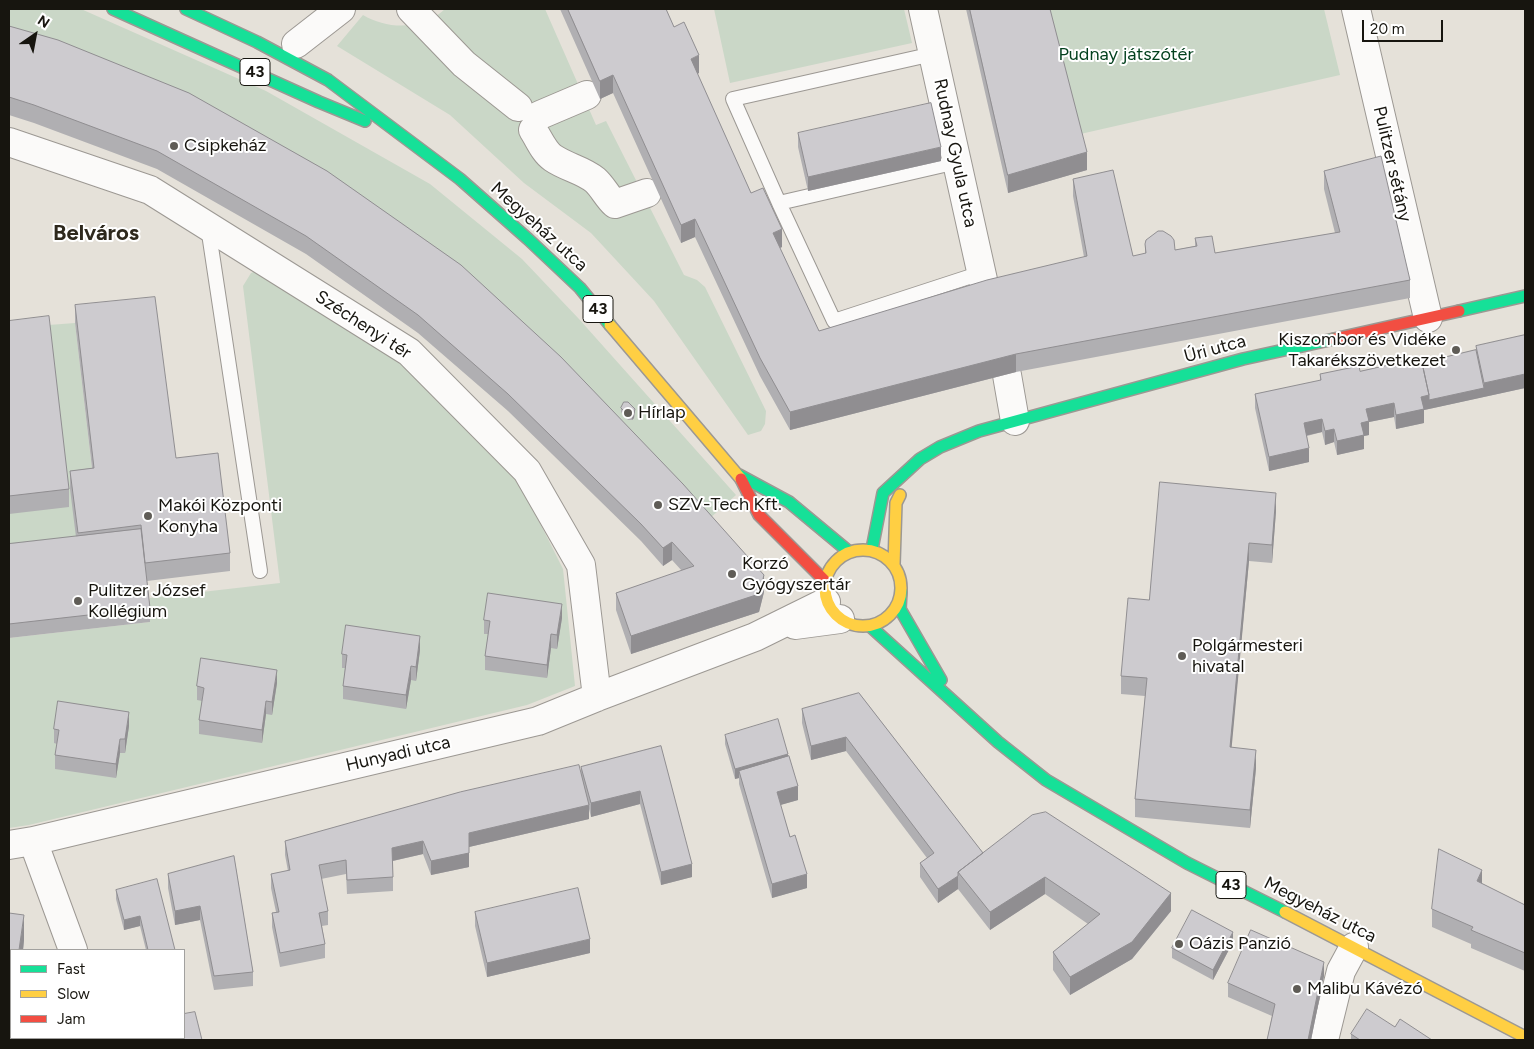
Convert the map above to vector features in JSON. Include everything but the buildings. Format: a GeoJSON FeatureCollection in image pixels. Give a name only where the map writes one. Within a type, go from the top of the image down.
{"type":"FeatureCollection","features":[{"type":"Feature","properties":{"kind":"main road","name":"43"},"geometry":{"type":"LineString","coordinates":[[113,9],[319,102],[397,134]]}},
{"type":"Feature","properties":{"kind":"main road","name":"43"},"geometry":{"type":"LineString","coordinates":[[186,9],[257,42],[328,80],[397,134]]}},
{"type":"Feature","properties":{"kind":"main road","name":"Megyeház utca"},"geometry":{"type":"LineString","coordinates":[[397,134],[460,179],[580,288],[739,475]]}},
{"type":"Feature","properties":{"kind":"main road","name":"Úri utca"},"geometry":{"type":"LineString","coordinates":[[872,549],[883,493],[920,459],[940,447],[1015,421],[1242,359],[1525,296]]}},
{"type":"Feature","properties":{"kind":"main road"},"geometry":{"type":"LineString","coordinates":[[894,564],[896,502],[920,459]]}},
{"type":"Feature","properties":{"kind":"main road","name":"43"},"geometry":{"type":"LineString","coordinates":[[739,475],[788,502],[848,551]]}},
{"type":"Feature","properties":{"kind":"main road","name":"43"},"geometry":{"type":"LineString","coordinates":[[739,475],[759,515],[830,601],[854,626],[870,626],[956,704]]}},
{"type":"Feature","properties":{"kind":"main road"},"geometry":{"type":"LineString","coordinates":[[830,601],[832,563],[848,551],[872,549],[894,564]]}},
{"type":"Feature","properties":{"kind":"main road","name":"43"},"geometry":{"type":"LineString","coordinates":[[894,564],[900,577],[902,591],[900,609],[956,704]]}},
{"type":"Feature","properties":{"kind":"main road"},"geometry":{"type":"LineString","coordinates":[[870,626],[885,619],[897,607],[902,591]]}},
{"type":"Feature","properties":{"kind":"main road","name":"Megyeház utca"},"geometry":{"type":"LineString","coordinates":[[956,704],[998,742],[1046,780],[1187,863],[1354,947],[1525,1037]]}},
{"type":"Feature","properties":{"kind":"street"},"geometry":{"type":"LineString","coordinates":[[296,44],[312,17],[341,9]]}},
{"type":"Feature","properties":{"kind":"street"},"geometry":{"type":"LineString","coordinates":[[411,9],[464,64],[530,117],[544,148],[553,158],[596,181],[608,198],[615,204],[646,193]]}},
{"type":"Feature","properties":{"kind":"street","name":"Rudnay Gyula utca"},"geometry":{"type":"LineString","coordinates":[[923,9],[984,285]]}},
{"type":"Feature","properties":{"kind":"street","name":"Pulitzer sétány"},"geometry":{"type":"LineString","coordinates":[[1356,9],[1428,318]]}},
{"type":"Feature","properties":{"kind":"street"},"geometry":{"type":"LineString","coordinates":[[530,117],[587,95]]}},
{"type":"Feature","properties":{"kind":"street","name":"Széchenyi tér"},"geometry":{"type":"LineString","coordinates":[[9,142],[150,190],[409,352],[527,471],[581,566],[597,697]]}},
{"type":"Feature","properties":{"kind":"street"},"geometry":{"type":"LineString","coordinates":[[1006,376],[1015,421]]}},
{"type":"Feature","properties":{"kind":"street","name":"Hunyadi utca"},"geometry":{"type":"LineString","coordinates":[[21,843],[538,721],[755,637],[830,601]]}},
{"type":"Feature","properties":{"kind":"street"},"geometry":{"type":"LineString","coordinates":[[21,843],[73,949]]}},
{"type":"Feature","properties":{"kind":"street"},"geometry":{"type":"LineString","coordinates":[[1324,1040],[1341,971],[1354,947]]}},
{"type":"Feature","properties":{"kind":"lane"},"geometry":{"type":"LineString","coordinates":[[933,54],[733,99],[834,321],[984,285]]}},
{"type":"Feature","properties":{"kind":"lane"},"geometry":{"type":"LineString","coordinates":[[779,203],[956,162]]}},
{"type":"Feature","properties":{"kind":"lane"},"geometry":{"type":"LineString","coordinates":[[208,226],[260,572]]}},
{"type":"Feature","properties":{"kind":"green space"},"geometry":{"type":"Polygon","coordinates":[[[9,9],[81,9],[266,91],[430,184],[522,259],[579,319],[736,495],[709,519],[9,36],[9,9]]]}},
{"type":"Feature","properties":{"kind":"green space"},"geometry":{"type":"Polygon","coordinates":[[[445,9],[545,9],[596,125],[606,121],[684,275],[697,280],[705,287],[766,411],[765,424],[761,431],[748,435],[654,301],[591,233],[524,183],[450,115],[337,46],[363,15],[383,23],[405,26],[426,21],[445,9]]]}},
{"type":"Feature","properties":{"kind":"green space"},"geometry":{"type":"Polygon","coordinates":[[[714,9],[904,9],[912,43],[730,83],[714,9]]]}},
{"type":"Feature","properties":{"kind":"green space","name":"Pudnay játszótér"},"geometry":{"type":"Polygon","coordinates":[[[1047,9],[1324,9],[1340,75],[1076,135],[1047,9]]]}},
{"type":"Feature","properties":{"kind":"green space"},"geometry":{"type":"Polygon","coordinates":[[[261,269],[400,362],[516,475],[563,569],[575,686],[527,705],[29,825],[9,828],[9,638],[150,622],[150,598],[280,583],[243,286],[251,273],[261,269]]]}},
{"type":"Feature","properties":{"kind":"green space"},"geometry":{"type":"Polygon","coordinates":[[[75,323],[94,486],[78,551],[9,559],[9,328],[75,323]]]}},
{"type":"Feature","properties":{"kind":"traffic: fast"},"geometry":{"type":"LineString","coordinates":[[113,9],[365,121]]}},
{"type":"Feature","properties":{"kind":"traffic: fast"},"geometry":{"type":"LineString","coordinates":[[186,9],[257,42],[328,80],[460,179],[580,288],[610,325]]}},
{"type":"Feature","properties":{"kind":"traffic: fast"},"geometry":{"type":"LineString","coordinates":[[1459,311],[1525,296]]}},
{"type":"Feature","properties":{"kind":"traffic: fast"},"geometry":{"type":"LineString","coordinates":[[872,549],[883,493],[920,459],[940,447],[979,431],[1243,359],[1334,339]]}},
{"type":"Feature","properties":{"kind":"traffic: fast"},"geometry":{"type":"LineString","coordinates":[[739,475],[789,502],[848,551]]}},
{"type":"Feature","properties":{"kind":"traffic: fast"},"geometry":{"type":"LineString","coordinates":[[901,591],[900,609],[941,680]]}},
{"type":"Feature","properties":{"kind":"traffic: fast"},"geometry":{"type":"LineString","coordinates":[[870,626],[998,742],[1046,780],[1187,863],[1285,912]]}},
{"type":"Feature","properties":{"kind":"traffic: slow"},"geometry":{"type":"LineString","coordinates":[[610,325],[741,479]]}},
{"type":"Feature","properties":{"kind":"traffic: slow"},"geometry":{"type":"LineString","coordinates":[[894,564],[896,503],[900,495]]}},
{"type":"Feature","properties":{"kind":"traffic: slow"},"geometry":{"type":"LineString","coordinates":[[856,550],[870,550],[884,556],[895,567],[901,581],[901,588],[898,603],[890,615],[870,626],[856,626],[842,620],[831,609],[825,595],[825,581],[831,567],[842,556],[856,550]]}},
{"type":"Feature","properties":{"kind":"traffic: slow"},"geometry":{"type":"LineString","coordinates":[[1285,912],[1525,1037]]}},
{"type":"Feature","properties":{"kind":"traffic: jam"},"geometry":{"type":"LineString","coordinates":[[1334,339],[1459,311]]}},
{"type":"Feature","properties":{"kind":"traffic: jam"},"geometry":{"type":"LineString","coordinates":[[741,479],[759,515],[824,580]]}},
{"type":"Feature","properties":{"kind":"place","name":"Csipkeház"},"geometry":{"type":"Point","coordinates":[174,146]}},
{"type":"Feature","properties":{"kind":"place","name":"Kiszombor és Vidéke Takarékszövetkezet"},"geometry":{"type":"Point","coordinates":[1456,350]}},
{"type":"Feature","properties":{"kind":"place","name":"Hírlap"},"geometry":{"type":"Point","coordinates":[628,413]}},
{"type":"Feature","properties":{"kind":"place","name":"SZV-Tech Kft."},"geometry":{"type":"Point","coordinates":[658,505]}},
{"type":"Feature","properties":{"kind":"place","name":"Makói Központi Konyha"},"geometry":{"type":"Point","coordinates":[148,516]}},
{"type":"Feature","properties":{"kind":"place","name":"Korzó Gyógyszertár"},"geometry":{"type":"Point","coordinates":[732,574]}},
{"type":"Feature","properties":{"kind":"place","name":"Pulitzer József Kollégium"},"geometry":{"type":"Point","coordinates":[78,601]}},
{"type":"Feature","properties":{"kind":"place","name":"Polgármesteri hivatal"},"geometry":{"type":"Point","coordinates":[1182,656]}},
{"type":"Feature","properties":{"kind":"place","name":"Oázis Panzió"},"geometry":{"type":"Point","coordinates":[1179,944]}},
{"type":"Feature","properties":{"kind":"place","name":"Malibu Kávézó"},"geometry":{"type":"Point","coordinates":[1297,989]}},
{"type":"Feature","properties":{"kind":"district","name":"Belváros"},"geometry":{"type":"Point","coordinates":[96,234]}}]}
